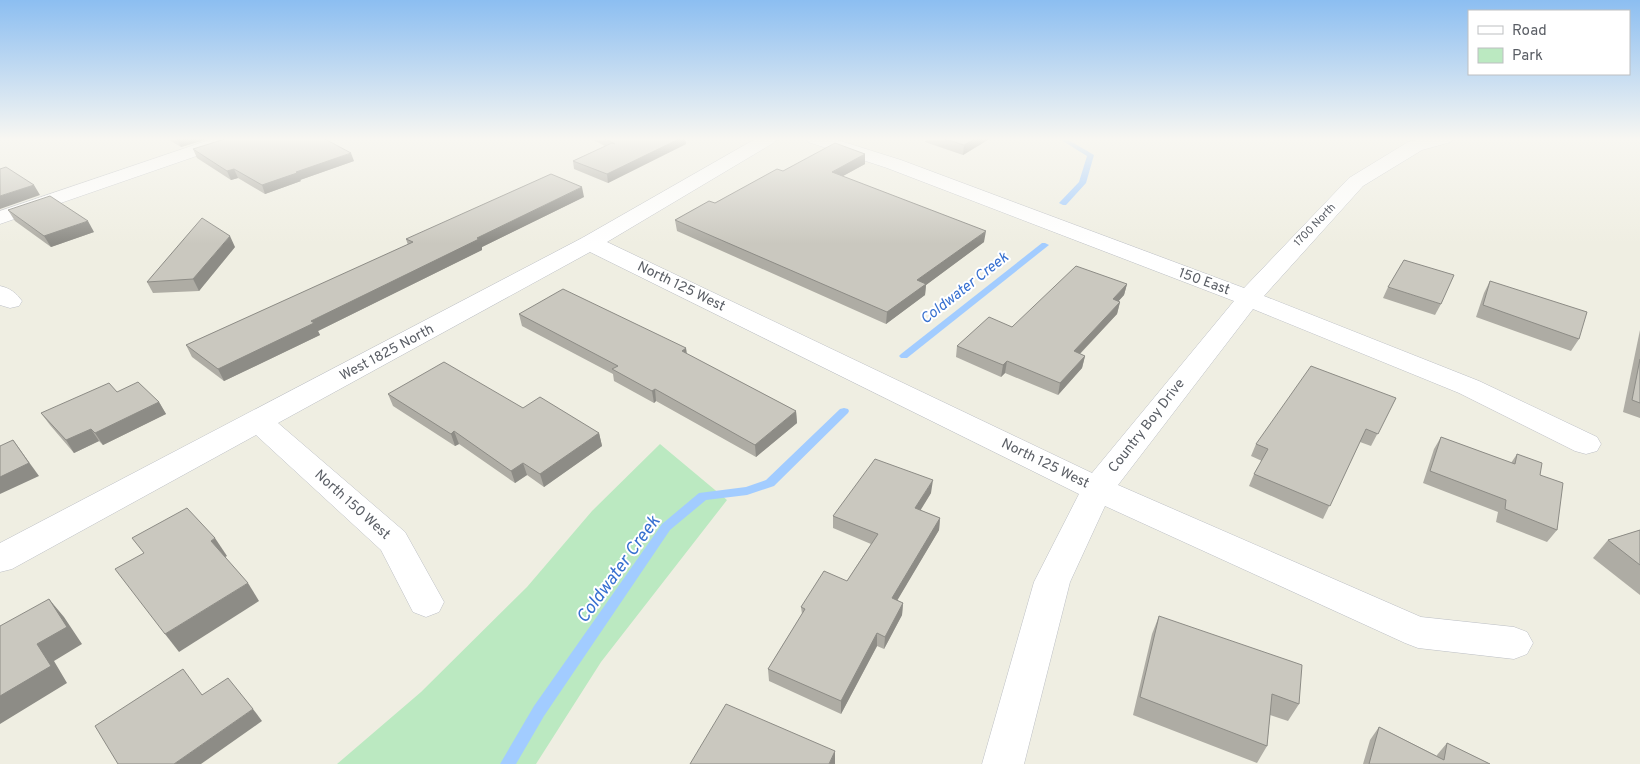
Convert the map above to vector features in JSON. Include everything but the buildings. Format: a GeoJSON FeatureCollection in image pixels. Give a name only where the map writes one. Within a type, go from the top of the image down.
{"type":"FeatureCollection","features":[{"type":"Feature","properties":{"kind":"street"},"geometry":{"type":"LineString","coordinates":[[0,218],[129,174]]}},
{"type":"Feature","properties":{"kind":"street","name":"West 1825 North"},"geometry":{"type":"LineString","coordinates":[[0,559],[259,422],[590,243],[708,174]]}},
{"type":"Feature","properties":{"kind":"street","name":"150 East"},"geometry":{"type":"LineString","coordinates":[[920,174],[1248,298],[1469,387],[1586,444]]}},
{"type":"Feature","properties":{"kind":"street","name":"1700 North"},"geometry":{"type":"LineString","coordinates":[[1248,298],[1356,182],[1370,174]]}},
{"type":"Feature","properties":{"kind":"street","name":"North 125 West"},"geometry":{"type":"LineString","coordinates":[[590,243],[1097,490],[1418,632],[1514,643]]}},
{"type":"Feature","properties":{"kind":"street","name":"Country Boy Drive"},"geometry":{"type":"LineString","coordinates":[[1003,764],[1052,582],[1097,490],[1248,298]]}},
{"type":"Feature","properties":{"kind":"street","name":"North 150 West"},"geometry":{"type":"LineString","coordinates":[[259,422],[393,541],[426,602]]}},
{"type":"Feature","properties":{"kind":"green space"},"geometry":{"type":"Polygon","coordinates":[[[660,444],[727,500],[601,662],[536,764],[337,764],[421,692],[527,587],[592,511],[660,444]]]}},
{"type":"Feature","properties":{"kind":"waterway","name":"Coldwater Creek"},"geometry":{"type":"LineString","coordinates":[[1063,203],[1082,183],[1085,174]]}},
{"type":"Feature","properties":{"kind":"waterway","name":"Coldwater Creek"},"geometry":{"type":"LineString","coordinates":[[904,356],[1045,245]]}},
{"type":"Feature","properties":{"kind":"waterway","name":"Coldwater Creek"},"geometry":{"type":"LineString","coordinates":[[508,764],[539,711],[666,527],[703,496],[747,491],[770,483],[844,411]]}}]}
